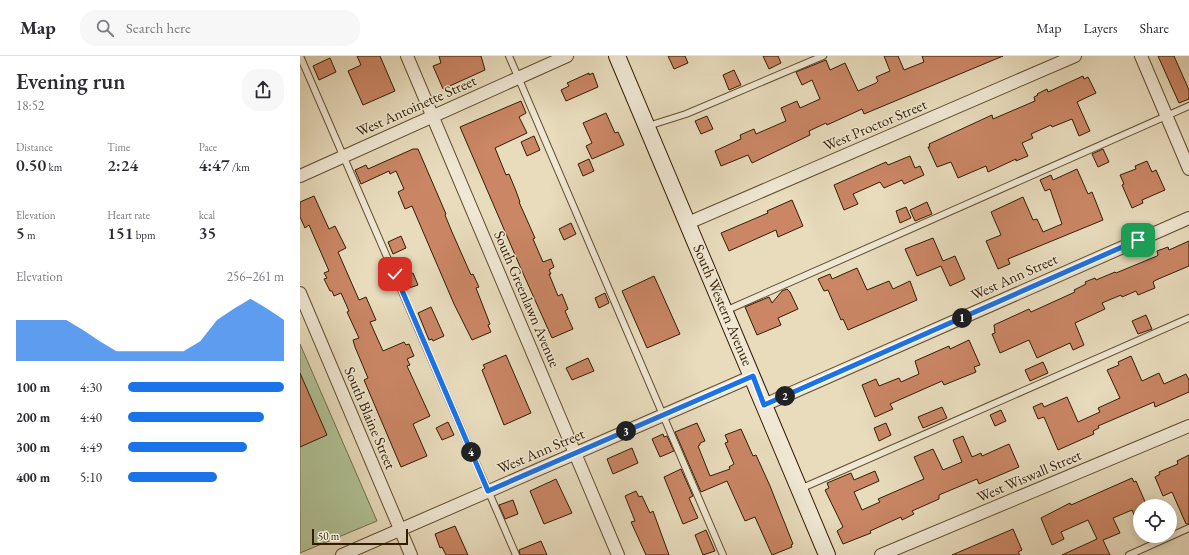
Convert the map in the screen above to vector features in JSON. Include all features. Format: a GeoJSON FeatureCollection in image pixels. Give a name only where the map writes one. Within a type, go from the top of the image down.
{"type":"FeatureCollection","features":[{"type":"Feature","properties":{"kind":"main road","name":"South Western Avenue"},"geometry":{"type":"LineString","coordinates":[[617,56],[753,376],[827,555]]}},
{"type":"Feature","properties":{"kind":"street","name":"South Greenlawn Avenue"},"geometry":{"type":"LineString","coordinates":[[407,56],[618,555]]}},
{"type":"Feature","properties":{"kind":"street","name":"West Antoinette Street"},"geometry":{"type":"LineString","coordinates":[[300,176],[567,56]]}},
{"type":"Feature","properties":{"kind":"street","name":"West Proctor Street"},"geometry":{"type":"LineString","coordinates":[[688,223],[1075,56]]}},
{"type":"Feature","properties":{"kind":"street"},"geometry":{"type":"LineString","coordinates":[[1141,56],[1189,169]]}},
{"type":"Feature","properties":{"kind":"street","name":"West Ann Street"},"geometry":{"type":"LineString","coordinates":[[764,405],[1189,218]]}},
{"type":"Feature","properties":{"kind":"street","name":"South Blaine Street"},"geometry":{"type":"LineString","coordinates":[[300,293],[411,555]]}},
{"type":"Feature","properties":{"kind":"street","name":"West Ann Street"},"geometry":{"type":"LineString","coordinates":[[342,555],[753,376]]}},
{"type":"Feature","properties":{"kind":"street","name":"West Wiswall Street"},"geometry":{"type":"LineString","coordinates":[[881,555],[1189,426]]}},
{"type":"Feature","properties":{"kind":"lane"},"geometry":{"type":"LineString","coordinates":[[300,56],[516,555]]}},
{"type":"Feature","properties":{"kind":"lane"},"geometry":{"type":"LineString","coordinates":[[509,56],[723,555]]}},
{"type":"Feature","properties":{"kind":"lane"},"geometry":{"type":"LineString","coordinates":[[647,127],[686,114],[823,56]]}},
{"type":"Feature","properties":{"kind":"lane"},"geometry":{"type":"LineString","coordinates":[[725,311],[1189,106]]}},
{"type":"Feature","properties":{"kind":"lane"},"geometry":{"type":"LineString","coordinates":[[800,489],[1189,318]]}},
{"type":"Feature","properties":{"kind":"lane"},"geometry":{"type":"LineString","coordinates":[[1129,555],[1189,528]]}},
{"type":"Feature","properties":{"kind":"green space"},"geometry":{"type":"Polygon","coordinates":[[[300,344],[377,521],[300,553],[300,344]]]}},
{"type":"Feature","properties":{"kind":"building"},"geometry":{"type":"Polygon","coordinates":[[[357,56],[380,56],[395,91],[363,105],[348,71],[361,65],[357,56]]]}},
{"type":"Feature","properties":{"kind":"building"},"geometry":{"type":"Polygon","coordinates":[[[439,56],[481,56],[485,70],[443,89],[433,66],[441,63],[439,56]]]}},
{"type":"Feature","properties":{"kind":"building"},"geometry":{"type":"Polygon","coordinates":[[[668,56],[685,56],[688,63],[674,69],[668,56]]]}},
{"type":"Feature","properties":{"kind":"building"},"geometry":{"type":"Polygon","coordinates":[[[763,56],[778,56],[781,63],[769,69],[763,56]]]}},
{"type":"Feature","properties":{"kind":"building"},"geometry":{"type":"Polygon","coordinates":[[[884,56],[898,56],[904,70],[924,62],[922,56],[1003,56],[864,114],[862,109],[827,125],[826,123],[809,131],[810,135],[752,163],[748,155],[721,166],[715,151],[741,139],[740,135],[754,129],[756,134],[786,121],[781,108],[797,101],[800,108],[820,99],[812,80],[802,85],[796,72],[826,60],[830,70],[845,63],[858,91],[876,83],[878,81],[876,77],[890,71],[884,56]]]}},
{"type":"Feature","properties":{"kind":"building"},"geometry":{"type":"Polygon","coordinates":[[[1158,56],[1174,56],[1189,90],[1189,99],[1179,103],[1158,56]]]}},
{"type":"Feature","properties":{"kind":"building"},"geometry":{"type":"Polygon","coordinates":[[[330,58],[336,72],[319,80],[313,66],[330,58]]]}},
{"type":"Feature","properties":{"kind":"building"},"geometry":{"type":"Polygon","coordinates":[[[734,70],[741,85],[729,90],[723,75],[734,70]]]}},
{"type":"Feature","properties":{"kind":"building"},"geometry":{"type":"Polygon","coordinates":[[[589,73],[589,75],[593,73],[598,87],[566,101],[561,90],[569,86],[567,83],[589,73]]]}},
{"type":"Feature","properties":{"kind":"building"},"geometry":{"type":"Polygon","coordinates":[[[1083,76],[1084,79],[1088,77],[1096,93],[1077,102],[1090,131],[1079,136],[1072,119],[1052,127],[1051,125],[1031,134],[1033,138],[1022,143],[1028,156],[1016,161],[1016,159],[988,172],[986,166],[958,178],[951,162],[937,167],[928,147],[930,147],[929,144],[992,115],[993,119],[1035,101],[1034,97],[1038,95],[1037,94],[1047,89],[1048,92],[1083,76]]]}},
{"type":"Feature","properties":{"kind":"building"},"geometry":{"type":"Polygon","coordinates":[[[521,101],[526,113],[519,117],[527,133],[495,148],[506,175],[509,174],[543,262],[551,259],[554,267],[549,270],[551,274],[549,274],[558,296],[562,294],[568,309],[565,311],[573,329],[552,338],[460,127],[521,101]]]}},
{"type":"Feature","properties":{"kind":"building"},"geometry":{"type":"Polygon","coordinates":[[[606,113],[615,133],[618,132],[624,145],[592,159],[586,146],[592,143],[583,123],[606,113]]]}},
{"type":"Feature","properties":{"kind":"building"},"geometry":{"type":"Polygon","coordinates":[[[707,116],[713,129],[701,134],[695,121],[707,116]]]}},
{"type":"Feature","properties":{"kind":"building"},"geometry":{"type":"Polygon","coordinates":[[[534,136],[540,150],[527,156],[521,142],[534,136]]]}},
{"type":"Feature","properties":{"kind":"building"},"geometry":{"type":"Polygon","coordinates":[[[413,149],[418,149],[471,275],[473,274],[479,287],[476,288],[490,324],[488,325],[491,332],[472,340],[454,304],[412,206],[405,209],[398,192],[404,189],[396,171],[390,174],[389,171],[361,184],[355,170],[366,165],[368,169],[413,149]]]}},
{"type":"Feature","properties":{"kind":"building"},"geometry":{"type":"Polygon","coordinates":[[[1103,149],[1109,162],[1098,167],[1092,154],[1103,149]]]}},
{"type":"Feature","properties":{"kind":"building"},"geometry":{"type":"Polygon","coordinates":[[[910,156],[915,168],[920,166],[924,175],[904,184],[902,180],[884,188],[880,182],[853,194],[858,204],[844,210],[834,185],[886,162],[888,165],[910,156]]]}},
{"type":"Feature","properties":{"kind":"building"},"geometry":{"type":"Polygon","coordinates":[[[589,159],[594,171],[583,176],[578,164],[589,159]]]}},
{"type":"Feature","properties":{"kind":"building"},"geometry":{"type":"Polygon","coordinates":[[[1147,161],[1152,172],[1156,170],[1165,190],[1142,200],[1143,203],[1132,208],[1122,185],[1124,184],[1120,175],[1136,169],[1135,166],[1147,161]]]}},
{"type":"Feature","properties":{"kind":"building"},"geometry":{"type":"Polygon","coordinates":[[[1077,169],[1088,194],[1092,192],[1103,220],[1008,259],[1010,264],[998,269],[986,241],[1001,235],[991,212],[1023,197],[1033,220],[1037,219],[1043,232],[1062,224],[1050,189],[1045,191],[1040,180],[1051,175],[1053,180],[1077,169]]]}},
{"type":"Feature","properties":{"kind":"building"},"geometry":{"type":"Polygon","coordinates":[[[314,196],[329,229],[335,226],[346,248],[338,252],[359,300],[366,297],[376,320],[370,322],[383,351],[404,342],[406,345],[409,344],[414,356],[407,359],[410,365],[407,366],[430,416],[413,424],[427,456],[401,467],[364,380],[368,378],[353,340],[359,338],[347,312],[349,311],[341,293],[334,296],[332,291],[330,291],[324,279],[327,278],[324,273],[329,271],[309,225],[305,228],[300,217],[300,202],[314,196]]]}},
{"type":"Feature","properties":{"kind":"building"},"geometry":{"type":"Polygon","coordinates":[[[792,200],[803,226],[778,237],[776,230],[729,251],[721,233],[768,213],[767,211],[792,200]]]}},
{"type":"Feature","properties":{"kind":"building"},"geometry":{"type":"Polygon","coordinates":[[[927,202],[932,214],[915,221],[910,210],[927,202]]]}},
{"type":"Feature","properties":{"kind":"building"},"geometry":{"type":"Polygon","coordinates":[[[906,207],[911,218],[900,223],[896,211],[906,207]]]}},
{"type":"Feature","properties":{"kind":"building"},"geometry":{"type":"Polygon","coordinates":[[[571,223],[576,234],[564,240],[559,229],[571,223]]]}},
{"type":"Feature","properties":{"kind":"building"},"geometry":{"type":"Polygon","coordinates":[[[401,236],[406,248],[393,254],[388,242],[401,236]]]}},
{"type":"Feature","properties":{"kind":"building"},"geometry":{"type":"Polygon","coordinates":[[[933,238],[943,261],[955,256],[965,279],[950,286],[941,266],[917,276],[905,249],[933,238]]]}},
{"type":"Feature","properties":{"kind":"building"},"geometry":{"type":"Polygon","coordinates":[[[1189,241],[1189,266],[1156,280],[1153,282],[1155,288],[1138,295],[1136,291],[1122,297],[1121,295],[1102,303],[1105,309],[1075,323],[1084,345],[1073,350],[1070,343],[1037,358],[1029,340],[1000,353],[992,334],[995,333],[994,325],[1029,309],[1031,312],[1075,292],[1074,290],[1086,284],[1085,282],[1095,278],[1096,280],[1115,272],[1116,273],[1157,256],[1157,251],[1168,247],[1169,250],[1189,241]]]}},
{"type":"Feature","properties":{"kind":"building"},"geometry":{"type":"Polygon","coordinates":[[[857,268],[867,290],[889,281],[893,289],[910,281],[917,300],[848,330],[843,319],[841,320],[828,290],[824,291],[818,279],[830,274],[832,279],[857,268]]]}},
{"type":"Feature","properties":{"kind":"building"},"geometry":{"type":"Polygon","coordinates":[[[413,273],[418,285],[406,289],[401,278],[413,273]]]}},
{"type":"Feature","properties":{"kind":"building"},"geometry":{"type":"Polygon","coordinates":[[[654,276],[680,334],[647,348],[622,291],[654,276]]]}},
{"type":"Feature","properties":{"kind":"building"},"geometry":{"type":"Polygon","coordinates":[[[787,289],[798,309],[778,318],[781,325],[757,335],[745,307],[769,297],[772,303],[782,291],[787,289]]]}},
{"type":"Feature","properties":{"kind":"building"},"geometry":{"type":"Polygon","coordinates":[[[605,293],[609,303],[599,308],[595,298],[605,293]]]}},
{"type":"Feature","properties":{"kind":"building"},"geometry":{"type":"Polygon","coordinates":[[[431,307],[444,336],[433,341],[432,339],[429,340],[418,313],[431,307]]]}},
{"type":"Feature","properties":{"kind":"building"},"geometry":{"type":"Polygon","coordinates":[[[1146,315],[1152,329],[1138,334],[1132,321],[1146,315]]]}},
{"type":"Feature","properties":{"kind":"building"},"geometry":{"type":"Polygon","coordinates":[[[969,340],[980,365],[974,367],[976,372],[944,385],[942,381],[890,404],[893,409],[875,417],[862,385],[876,379],[879,386],[899,378],[901,382],[919,374],[915,361],[949,346],[950,349],[969,340]]]}},
{"type":"Feature","properties":{"kind":"building"},"geometry":{"type":"Polygon","coordinates":[[[506,355],[531,413],[504,425],[482,370],[485,368],[483,365],[506,355]]]}},
{"type":"Feature","properties":{"kind":"building"},"geometry":{"type":"Polygon","coordinates":[[[1131,356],[1142,381],[1159,373],[1164,384],[1186,374],[1189,380],[1189,392],[1155,407],[1154,402],[1098,426],[1099,428],[1093,431],[1094,434],[1058,450],[1044,417],[1038,419],[1033,407],[1042,403],[1044,407],[1067,397],[1078,422],[1100,412],[1098,408],[1120,398],[1107,370],[1119,365],[1118,362],[1131,356]]]}},
{"type":"Feature","properties":{"kind":"building"},"geometry":{"type":"Polygon","coordinates":[[[588,358],[594,371],[572,380],[566,368],[588,358]]]}},
{"type":"Feature","properties":{"kind":"building"},"geometry":{"type":"Polygon","coordinates":[[[1043,362],[1048,373],[1030,381],[1025,370],[1043,362]]]}},
{"type":"Feature","properties":{"kind":"building"},"geometry":{"type":"Polygon","coordinates":[[[300,373],[327,435],[300,447],[300,373]]]}},
{"type":"Feature","properties":{"kind":"building"},"geometry":{"type":"Polygon","coordinates":[[[942,407],[947,418],[923,428],[918,417],[942,407]]]}},
{"type":"Feature","properties":{"kind":"building"},"geometry":{"type":"Polygon","coordinates":[[[1001,410],[1006,421],[995,426],[990,415],[1001,410]]]}},
{"type":"Feature","properties":{"kind":"building"},"geometry":{"type":"Polygon","coordinates":[[[448,422],[454,435],[442,440],[436,428],[448,422]]]}},
{"type":"Feature","properties":{"kind":"building"},"geometry":{"type":"Polygon","coordinates":[[[697,423],[705,441],[700,443],[698,446],[710,476],[730,469],[729,467],[734,464],[725,443],[728,442],[725,435],[741,429],[753,456],[756,455],[770,486],[793,544],[791,545],[792,547],[772,555],[755,517],[745,521],[727,481],[701,492],[675,432],[697,423]]]}},
{"type":"Feature","properties":{"kind":"building"},"geometry":{"type":"Polygon","coordinates":[[[886,423],[891,435],[879,441],[874,428],[886,423]]]}},
{"type":"Feature","properties":{"kind":"building"},"geometry":{"type":"Polygon","coordinates":[[[663,434],[664,437],[667,436],[674,451],[660,457],[652,439],[663,434]]]}},
{"type":"Feature","properties":{"kind":"building"},"geometry":{"type":"Polygon","coordinates":[[[963,436],[972,457],[981,453],[982,456],[1009,444],[1019,467],[979,484],[977,479],[939,495],[939,499],[912,511],[914,514],[902,520],[901,517],[870,531],[871,533],[843,544],[837,531],[843,527],[825,490],[829,488],[827,483],[851,473],[854,480],[875,471],[879,481],[854,492],[862,510],[880,502],[878,499],[924,479],[914,457],[933,449],[943,470],[962,462],[953,440],[963,436]]]}},
{"type":"Feature","properties":{"kind":"building"},"geometry":{"type":"Polygon","coordinates":[[[632,448],[638,463],[613,474],[607,459],[632,448]]]}},
{"type":"Feature","properties":{"kind":"building"},"geometry":{"type":"Polygon","coordinates":[[[1189,455],[1189,524],[1186,524],[1177,503],[1177,499],[1175,499],[1172,492],[1163,496],[1155,477],[1160,474],[1159,472],[1178,464],[1177,461],[1189,455]]]}},
{"type":"Feature","properties":{"kind":"building"},"geometry":{"type":"Polygon","coordinates":[[[681,469],[693,496],[689,498],[698,518],[683,524],[664,477],[681,469]]]}},
{"type":"Feature","properties":{"kind":"building"},"geometry":{"type":"Polygon","coordinates":[[[1132,478],[1134,482],[1136,481],[1144,499],[1133,499],[1133,512],[1132,510],[1113,518],[1120,533],[1103,540],[1110,555],[1062,555],[1097,539],[1088,520],[1061,532],[1064,539],[1052,545],[1041,518],[1070,503],[1071,505],[1132,478]]]}},
{"type":"Feature","properties":{"kind":"building"},"geometry":{"type":"Polygon","coordinates":[[[556,479],[572,513],[544,524],[530,491],[556,479]]]}},
{"type":"Feature","properties":{"kind":"building"},"geometry":{"type":"Polygon","coordinates":[[[636,491],[639,497],[642,496],[650,513],[653,511],[669,555],[646,555],[631,522],[635,521],[625,496],[636,491]]]}},
{"type":"Feature","properties":{"kind":"building"},"geometry":{"type":"Polygon","coordinates":[[[513,500],[518,514],[505,519],[499,505],[513,500]]]}},
{"type":"Feature","properties":{"kind":"building"},"geometry":{"type":"Polygon","coordinates":[[[455,526],[468,555],[446,555],[442,547],[440,548],[435,534],[455,526]]]}},
{"type":"Feature","properties":{"kind":"building"},"geometry":{"type":"Polygon","coordinates":[[[1013,529],[1022,550],[1018,552],[1020,555],[952,555],[1013,529]]]}},
{"type":"Feature","properties":{"kind":"building"},"geometry":{"type":"Polygon","coordinates":[[[706,530],[715,551],[703,555],[695,535],[706,530]]]}},
{"type":"Feature","properties":{"kind":"building"},"geometry":{"type":"Polygon","coordinates":[[[541,541],[547,555],[520,555],[519,550],[541,541]]]}},
{"type":"Feature","properties":{"kind":"route"},"geometry":{"type":"LineString","coordinates":[[395,274],[488,491],[753,376],[764,405],[1138,240]]}}]}
